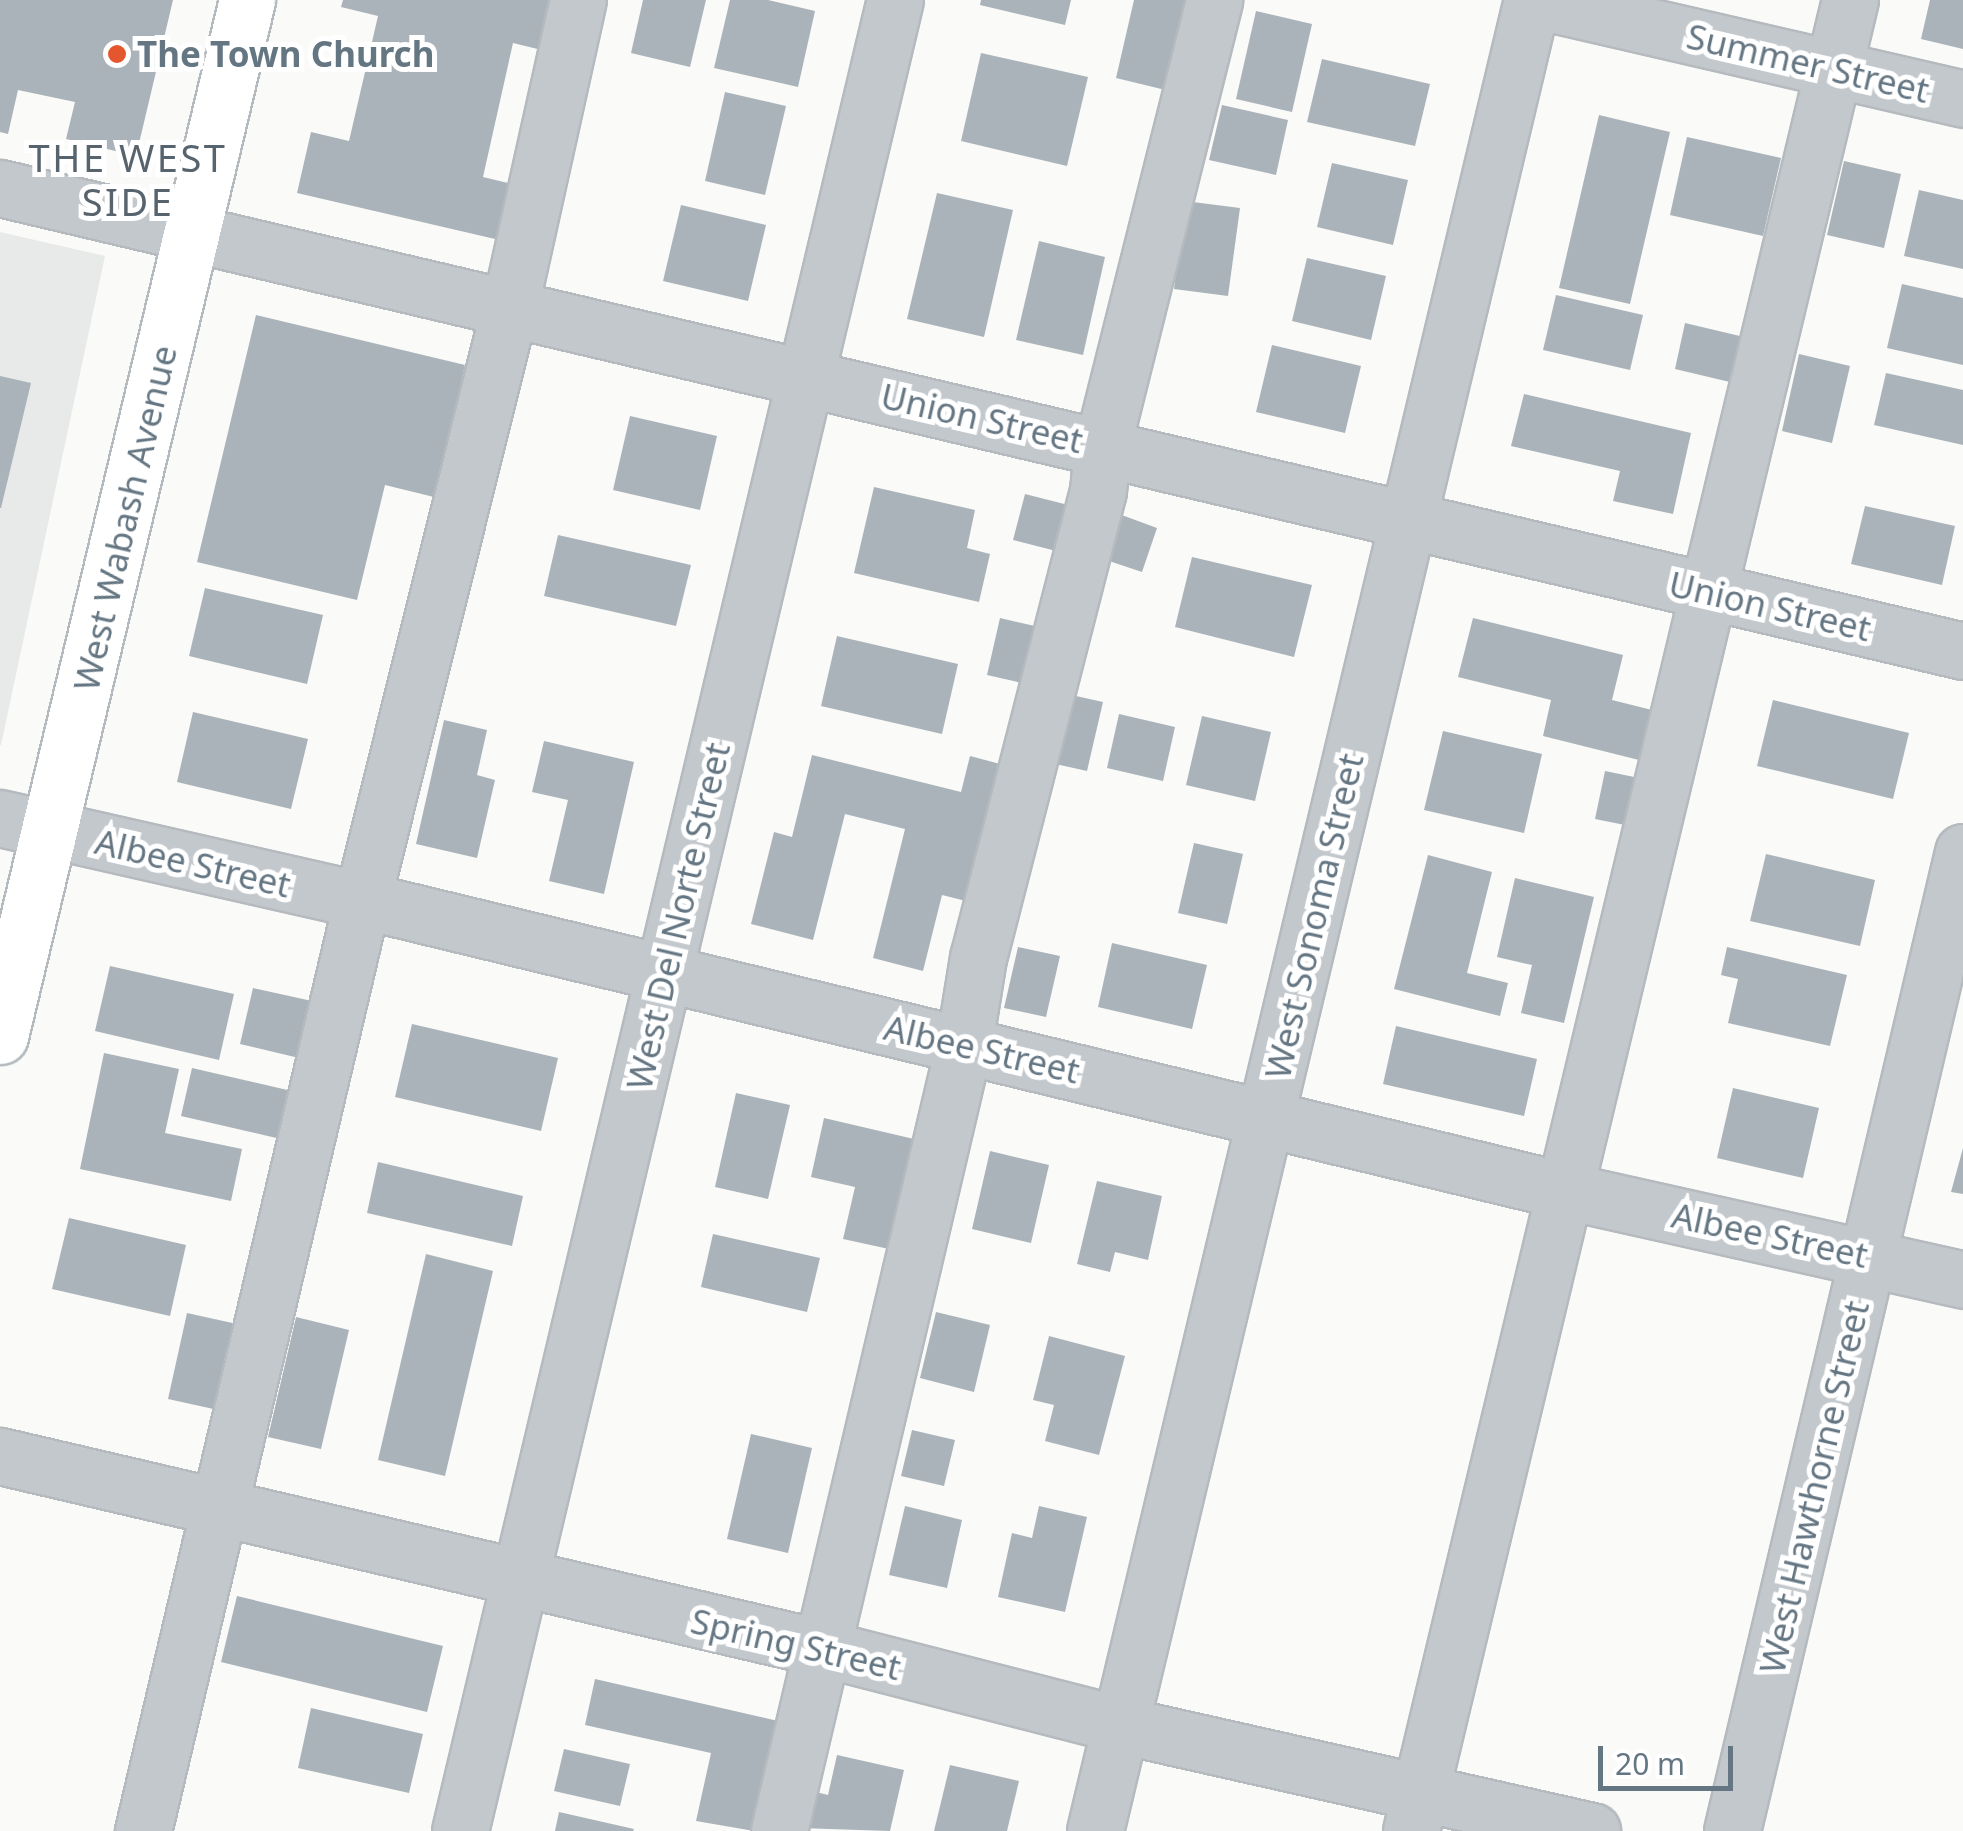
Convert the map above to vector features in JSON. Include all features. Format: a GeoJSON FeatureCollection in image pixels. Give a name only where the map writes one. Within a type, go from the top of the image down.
{"type":"FeatureCollection","features":[{"type":"Feature","properties":{"kind":"main road","name":"West Wabash Avenue"},"geometry":{"type":"LineString","coordinates":[[0,1036],[26,824],[194,231],[247,0]]}},
{"type":"Feature","properties":{"kind":"street"},"geometry":{"type":"LineString","coordinates":[[143,1831],[362,900],[510,306],[578,0]]}},
{"type":"Feature","properties":{"kind":"street","name":"West Del Norte Street"},"geometry":{"type":"LineString","coordinates":[[460,1831],[896,0]]}},
{"type":"Feature","properties":{"kind":"street"},"geometry":{"type":"LineString","coordinates":[[778,1831],[964,1044],[978,958],[1098,491],[1102,447],[1214,0]]}},
{"type":"Feature","properties":{"kind":"street","name":"Summer Street"},"geometry":{"type":"LineString","coordinates":[[1534,0],[1963,99]]}},
{"type":"Feature","properties":{"kind":"street","name":"West Sonoma Street"},"geometry":{"type":"LineString","coordinates":[[1095,1831],[1534,0]]}},
{"type":"Feature","properties":{"kind":"street"},"geometry":{"type":"LineString","coordinates":[[1416,1810],[1850,0]]}},
{"type":"Feature","properties":{"kind":"street","name":"Union Street"},"geometry":{"type":"LineString","coordinates":[[0,188],[1963,651]]}},
{"type":"Feature","properties":{"kind":"street","name":"Albee Street"},"geometry":{"type":"LineString","coordinates":[[26,824],[362,900],[1562,1190],[1963,1280]]}},
{"type":"Feature","properties":{"kind":"street","name":"West Hawthorne Street"},"geometry":{"type":"LineString","coordinates":[[1732,1831],[1868,1256],[1951,957],[1963,852]]}},
{"type":"Feature","properties":{"kind":"street","name":"Spring Street"},"geometry":{"type":"LineString","coordinates":[[0,1456],[822,1648],[1121,1724],[1416,1810],[1592,1831]]}},
{"type":"Feature","properties":{"kind":"shaded area"},"geometry":{"type":"Polygon","coordinates":[[[0,232],[105,256],[1,745],[0,745],[0,232]]]}},
{"type":"Feature","properties":{"kind":"building"},"geometry":{"type":"Polygon","coordinates":[[[0,0],[173,0],[136,156],[66,139],[75,102],[18,90],[8,134],[0,132],[0,0]]]}},
{"type":"Feature","properties":{"kind":"building"},"geometry":{"type":"Polygon","coordinates":[[[343,0],[566,0],[554,53],[513,43],[483,177],[521,186],[508,242],[297,193],[311,132],[349,141],[378,16],[341,7],[343,0]]]}},
{"type":"Feature","properties":{"kind":"building"},"geometry":{"type":"Polygon","coordinates":[[[643,0],[706,0],[690,67],[631,53],[643,0]]]}},
{"type":"Feature","properties":{"kind":"building"},"geometry":{"type":"Polygon","coordinates":[[[730,0],[768,0],[815,11],[798,87],[714,68],[730,0]]]}},
{"type":"Feature","properties":{"kind":"building"},"geometry":{"type":"Polygon","coordinates":[[[981,0],[1071,0],[1065,25],[980,5],[981,0]]]}},
{"type":"Feature","properties":{"kind":"building"},"geometry":{"type":"Polygon","coordinates":[[[1134,0],[1196,0],[1178,93],[1116,78],[1134,0]]]}},
{"type":"Feature","properties":{"kind":"building"},"geometry":{"type":"Polygon","coordinates":[[[1930,0],[1963,0],[1963,49],[1921,39],[1930,0]]]}},
{"type":"Feature","properties":{"kind":"building"},"geometry":{"type":"Polygon","coordinates":[[[1256,11],[1312,24],[1292,112],[1236,99],[1256,11]]]}},
{"type":"Feature","properties":{"kind":"building"},"geometry":{"type":"Polygon","coordinates":[[[981,53],[1088,77],[1067,166],[961,141],[981,53]]]}},
{"type":"Feature","properties":{"kind":"building"},"geometry":{"type":"Polygon","coordinates":[[[1322,59],[1430,84],[1415,146],[1307,122],[1322,59]]]}},
{"type":"Feature","properties":{"kind":"building"},"geometry":{"type":"Polygon","coordinates":[[[725,92],[786,106],[765,195],[705,181],[725,92]]]}},
{"type":"Feature","properties":{"kind":"building"},"geometry":{"type":"Polygon","coordinates":[[[1222,105],[1288,120],[1276,175],[1209,160],[1222,105]]]}},
{"type":"Feature","properties":{"kind":"building"},"geometry":{"type":"Polygon","coordinates":[[[1599,115],[1670,132],[1630,304],[1559,288],[1599,115]]]}},
{"type":"Feature","properties":{"kind":"building"},"geometry":{"type":"Polygon","coordinates":[[[1687,137],[1781,158],[1763,236],[1670,215],[1687,137]]]}},
{"type":"Feature","properties":{"kind":"building"},"geometry":{"type":"Polygon","coordinates":[[[1844,161],[1901,174],[1884,248],[1827,235],[1844,161]]]}},
{"type":"Feature","properties":{"kind":"building"},"geometry":{"type":"Polygon","coordinates":[[[1332,163],[1408,180],[1393,245],[1317,227],[1332,163]]]}},
{"type":"Feature","properties":{"kind":"building"},"geometry":{"type":"Polygon","coordinates":[[[1919,190],[1963,200],[1963,269],[1904,256],[1919,190]]]}},
{"type":"Feature","properties":{"kind":"building"},"geometry":{"type":"Polygon","coordinates":[[[937,193],[1013,210],[984,337],[907,319],[937,193]]]}},
{"type":"Feature","properties":{"kind":"building"},"geometry":{"type":"Polygon","coordinates":[[[1185,201],[1240,208],[1228,296],[1174,289],[1185,201]]]}},
{"type":"Feature","properties":{"kind":"building"},"geometry":{"type":"Polygon","coordinates":[[[681,205],[766,225],[748,301],[663,281],[681,205]]]}},
{"type":"Feature","properties":{"kind":"building"},"geometry":{"type":"Polygon","coordinates":[[[1039,241],[1105,257],[1083,355],[1016,340],[1039,241]]]}},
{"type":"Feature","properties":{"kind":"building"},"geometry":{"type":"Polygon","coordinates":[[[1307,258],[1386,276],[1371,340],[1292,321],[1307,258]]]}},
{"type":"Feature","properties":{"kind":"building"},"geometry":{"type":"Polygon","coordinates":[[[1902,284],[1963,298],[1963,365],[1887,348],[1902,284]]]}},
{"type":"Feature","properties":{"kind":"building"},"geometry":{"type":"Polygon","coordinates":[[[1556,295],[1643,315],[1630,370],[1543,350],[1556,295]]]}},
{"type":"Feature","properties":{"kind":"building"},"geometry":{"type":"Polygon","coordinates":[[[256,315],[465,365],[434,497],[385,485],[357,600],[197,562],[256,315]]]}},
{"type":"Feature","properties":{"kind":"building"},"geometry":{"type":"Polygon","coordinates":[[[1685,323],[1744,337],[1734,383],[1675,369],[1685,323]]]}},
{"type":"Feature","properties":{"kind":"building"},"geometry":{"type":"Polygon","coordinates":[[[1272,345],[1361,366],[1345,433],[1256,412],[1272,345]]]}},
{"type":"Feature","properties":{"kind":"building"},"geometry":{"type":"Polygon","coordinates":[[[1799,354],[1850,366],[1832,443],[1782,431],[1799,354]]]}},
{"type":"Feature","properties":{"kind":"building"},"geometry":{"type":"Polygon","coordinates":[[[1886,373],[1963,390],[1963,445],[1874,425],[1886,373]]]}},
{"type":"Feature","properties":{"kind":"building"},"geometry":{"type":"Polygon","coordinates":[[[0,376],[31,383],[1,508],[0,508],[0,376]]]}},
{"type":"Feature","properties":{"kind":"building"},"geometry":{"type":"Polygon","coordinates":[[[1524,394],[1691,433],[1673,514],[1613,501],[1620,471],[1511,446],[1524,394]]]}},
{"type":"Feature","properties":{"kind":"building"},"geometry":{"type":"Polygon","coordinates":[[[630,416],[717,436],[700,510],[613,490],[630,416]]]}},
{"type":"Feature","properties":{"kind":"building"},"geometry":{"type":"Polygon","coordinates":[[[874,487],[975,510],[967,548],[990,554],[979,602],[854,573],[874,487]]]}},
{"type":"Feature","properties":{"kind":"building"},"geometry":{"type":"Polygon","coordinates":[[[1025,494],[1080,508],[1068,554],[1013,540],[1025,494]]]}},
{"type":"Feature","properties":{"kind":"building"},"geometry":{"type":"Polygon","coordinates":[[[1865,506],[1955,526],[1942,585],[1851,564],[1865,506]]]}},
{"type":"Feature","properties":{"kind":"building"},"geometry":{"type":"Polygon","coordinates":[[[1119,514],[1157,528],[1142,572],[1103,559],[1119,514]]]}},
{"type":"Feature","properties":{"kind":"building"},"geometry":{"type":"Polygon","coordinates":[[[558,535],[691,565],[676,626],[544,596],[558,535]]]}},
{"type":"Feature","properties":{"kind":"building"},"geometry":{"type":"Polygon","coordinates":[[[1192,557],[1312,585],[1294,657],[1175,627],[1192,557]]]}},
{"type":"Feature","properties":{"kind":"building"},"geometry":{"type":"Polygon","coordinates":[[[205,588],[323,615],[307,684],[189,656],[205,588]]]}},
{"type":"Feature","properties":{"kind":"building"},"geometry":{"type":"Polygon","coordinates":[[[1000,618],[1048,629],[1035,686],[987,675],[1000,618]]]}},
{"type":"Feature","properties":{"kind":"building"},"geometry":{"type":"Polygon","coordinates":[[[1473,618],[1623,655],[1612,700],[1656,711],[1643,761],[1543,736],[1551,700],[1458,677],[1473,618]]]}},
{"type":"Feature","properties":{"kind":"building"},"geometry":{"type":"Polygon","coordinates":[[[837,636],[958,664],[942,734],[821,706],[837,636]]]}},
{"type":"Feature","properties":{"kind":"building"},"geometry":{"type":"Polygon","coordinates":[[[1067,694],[1103,702],[1087,771],[1051,763],[1067,694]]]}},
{"type":"Feature","properties":{"kind":"building"},"geometry":{"type":"Polygon","coordinates":[[[1773,700],[1909,733],[1893,799],[1757,766],[1773,700]]]}},
{"type":"Feature","properties":{"kind":"building"},"geometry":{"type":"Polygon","coordinates":[[[193,712],[308,739],[291,809],[177,782],[193,712]]]}},
{"type":"Feature","properties":{"kind":"building"},"geometry":{"type":"Polygon","coordinates":[[[1119,714],[1175,727],[1163,781],[1107,768],[1119,714]]]}},
{"type":"Feature","properties":{"kind":"building"},"geometry":{"type":"Polygon","coordinates":[[[1202,716],[1271,732],[1255,801],[1186,785],[1202,716]]]}},
{"type":"Feature","properties":{"kind":"building"},"geometry":{"type":"Polygon","coordinates":[[[444,720],[487,730],[477,775],[495,780],[477,858],[416,844],[444,720]]]}},
{"type":"Feature","properties":{"kind":"building"},"geometry":{"type":"Polygon","coordinates":[[[1443,731],[1542,754],[1524,833],[1424,810],[1443,731]]]}},
{"type":"Feature","properties":{"kind":"building"},"geometry":{"type":"Polygon","coordinates":[[[544,741],[634,762],[604,894],[549,881],[568,800],[532,792],[544,741]]]}},
{"type":"Feature","properties":{"kind":"building"},"geometry":{"type":"Polygon","coordinates":[[[812,755],[961,792],[970,756],[1004,765],[970,902],[942,895],[923,971],[873,958],[905,829],[845,814],[813,940],[751,924],[774,832],[792,837],[812,755]]]}},
{"type":"Feature","properties":{"kind":"building"},"geometry":{"type":"Polygon","coordinates":[[[1605,771],[1639,778],[1630,826],[1595,819],[1605,771]]]}},
{"type":"Feature","properties":{"kind":"building"},"geometry":{"type":"Polygon","coordinates":[[[1194,843],[1243,854],[1227,924],[1178,913],[1194,843]]]}},
{"type":"Feature","properties":{"kind":"building"},"geometry":{"type":"Polygon","coordinates":[[[1766,854],[1875,880],[1860,946],[1750,921],[1766,854]]]}},
{"type":"Feature","properties":{"kind":"building"},"geometry":{"type":"Polygon","coordinates":[[[1428,855],[1492,872],[1467,973],[1508,983],[1500,1016],[1394,989],[1428,855]]]}},
{"type":"Feature","properties":{"kind":"building"},"geometry":{"type":"Polygon","coordinates":[[[1515,878],[1594,897],[1564,1023],[1521,1013],[1532,965],[1497,957],[1515,878]]]}},
{"type":"Feature","properties":{"kind":"building"},"geometry":{"type":"Polygon","coordinates":[[[1112,943],[1207,965],[1192,1029],[1098,1007],[1112,943]]]}},
{"type":"Feature","properties":{"kind":"building"},"geometry":{"type":"Polygon","coordinates":[[[1018,947],[1060,956],[1046,1017],[1004,1008],[1018,947]]]}},
{"type":"Feature","properties":{"kind":"building"},"geometry":{"type":"Polygon","coordinates":[[[1727,947],[1847,975],[1830,1046],[1728,1023],[1738,979],[1721,975],[1727,947]]]}},
{"type":"Feature","properties":{"kind":"building"},"geometry":{"type":"Polygon","coordinates":[[[110,966],[234,994],[219,1060],[95,1031],[110,966]]]}},
{"type":"Feature","properties":{"kind":"building"},"geometry":{"type":"Polygon","coordinates":[[[253,988],[312,1001],[299,1058],[240,1044],[253,988]]]}},
{"type":"Feature","properties":{"kind":"building"},"geometry":{"type":"Polygon","coordinates":[[[412,1024],[558,1058],[541,1131],[395,1097],[412,1024]]]}},
{"type":"Feature","properties":{"kind":"building"},"geometry":{"type":"Polygon","coordinates":[[[1396,1026],[1537,1059],[1524,1116],[1383,1084],[1396,1026]]]}},
{"type":"Feature","properties":{"kind":"building"},"geometry":{"type":"Polygon","coordinates":[[[104,1053],[179,1069],[165,1133],[242,1149],[231,1201],[80,1169],[104,1053]]]}},
{"type":"Feature","properties":{"kind":"building"},"geometry":{"type":"Polygon","coordinates":[[[192,1068],[296,1092],[285,1140],[181,1116],[192,1068]]]}},
{"type":"Feature","properties":{"kind":"building"},"geometry":{"type":"Polygon","coordinates":[[[1733,1088],[1819,1108],[1803,1178],[1717,1158],[1733,1088]]]}},
{"type":"Feature","properties":{"kind":"building"},"geometry":{"type":"Polygon","coordinates":[[[736,1093],[790,1105],[768,1199],[715,1187],[736,1093]]]}},
{"type":"Feature","properties":{"kind":"building"},"geometry":{"type":"Polygon","coordinates":[[[824,1118],[914,1139],[889,1249],[843,1239],[855,1187],[811,1177],[824,1118]]]}},
{"type":"Feature","properties":{"kind":"building"},"geometry":{"type":"Polygon","coordinates":[[[1963,1148],[1963,1194],[1951,1192],[1963,1148]]]}},
{"type":"Feature","properties":{"kind":"building"},"geometry":{"type":"Polygon","coordinates":[[[990,1151],[1049,1165],[1031,1243],[972,1229],[990,1151]]]}},
{"type":"Feature","properties":{"kind":"building"},"geometry":{"type":"Polygon","coordinates":[[[378,1162],[523,1196],[512,1246],[367,1213],[378,1162]]]}},
{"type":"Feature","properties":{"kind":"building"},"geometry":{"type":"Polygon","coordinates":[[[1097,1181],[1162,1196],[1148,1260],[1115,1252],[1110,1272],[1077,1264],[1097,1181]]]}},
{"type":"Feature","properties":{"kind":"building"},"geometry":{"type":"Polygon","coordinates":[[[69,1218],[186,1245],[170,1316],[52,1289],[69,1218]]]}},
{"type":"Feature","properties":{"kind":"building"},"geometry":{"type":"Polygon","coordinates":[[[713,1234],[820,1258],[807,1312],[701,1287],[713,1234]]]}},
{"type":"Feature","properties":{"kind":"building"},"geometry":{"type":"Polygon","coordinates":[[[426,1254],[493,1271],[445,1476],[378,1460],[426,1254]]]}},
{"type":"Feature","properties":{"kind":"building"},"geometry":{"type":"Polygon","coordinates":[[[936,1312],[990,1325],[974,1392],[920,1378],[936,1312]]]}},
{"type":"Feature","properties":{"kind":"building"},"geometry":{"type":"Polygon","coordinates":[[[187,1313],[246,1326],[227,1412],[168,1399],[187,1313]]]}},
{"type":"Feature","properties":{"kind":"building"},"geometry":{"type":"Polygon","coordinates":[[[296,1317],[349,1330],[321,1449],[268,1437],[296,1317]]]}},
{"type":"Feature","properties":{"kind":"building"},"geometry":{"type":"Polygon","coordinates":[[[1049,1336],[1125,1356],[1099,1455],[1045,1441],[1054,1405],[1033,1400],[1049,1336]]]}},
{"type":"Feature","properties":{"kind":"building"},"geometry":{"type":"Polygon","coordinates":[[[912,1430],[955,1440],[944,1486],[901,1476],[912,1430]]]}},
{"type":"Feature","properties":{"kind":"building"},"geometry":{"type":"Polygon","coordinates":[[[751,1434],[812,1448],[788,1553],[727,1539],[751,1434]]]}},
{"type":"Feature","properties":{"kind":"building"},"geometry":{"type":"Polygon","coordinates":[[[905,1506],[962,1520],[947,1588],[889,1575],[905,1506]]]}},
{"type":"Feature","properties":{"kind":"building"},"geometry":{"type":"Polygon","coordinates":[[[1039,1506],[1087,1517],[1065,1612],[998,1597],[1012,1533],[1032,1538],[1039,1506]]]}},
{"type":"Feature","properties":{"kind":"building"},"geometry":{"type":"Polygon","coordinates":[[[237,1596],[443,1646],[427,1712],[221,1662],[237,1596]]]}},
{"type":"Feature","properties":{"kind":"building"},"geometry":{"type":"Polygon","coordinates":[[[595,1679],[778,1721],[754,1831],[696,1821],[711,1753],[585,1725],[595,1679]]]}},
{"type":"Feature","properties":{"kind":"building"},"geometry":{"type":"Polygon","coordinates":[[[311,1708],[423,1734],[409,1793],[298,1768],[311,1708]]]}},
{"type":"Feature","properties":{"kind":"building"},"geometry":{"type":"Polygon","coordinates":[[[564,1749],[630,1764],[620,1806],[554,1791],[564,1749]]]}},
{"type":"Feature","properties":{"kind":"building"},"geometry":{"type":"Polygon","coordinates":[[[837,1755],[904,1770],[890,1831],[799,1828],[808,1790],[828,1795],[837,1755]]]}},
{"type":"Feature","properties":{"kind":"building"},"geometry":{"type":"Polygon","coordinates":[[[950,1765],[1019,1781],[1007,1831],[934,1831],[950,1765]]]}},
{"type":"Feature","properties":{"kind":"building"},"geometry":{"type":"Polygon","coordinates":[[[559,1812],[634,1829],[555,1831],[559,1812]]]}},
{"type":"Feature","properties":{"kind":"place","name":"The Town Church"},"geometry":{"type":"Point","coordinates":[117,54]}},
{"type":"Feature","properties":{"kind":"district","name":"THE WEST SIDE"},"geometry":{"type":"Point","coordinates":[128,180]}}]}
